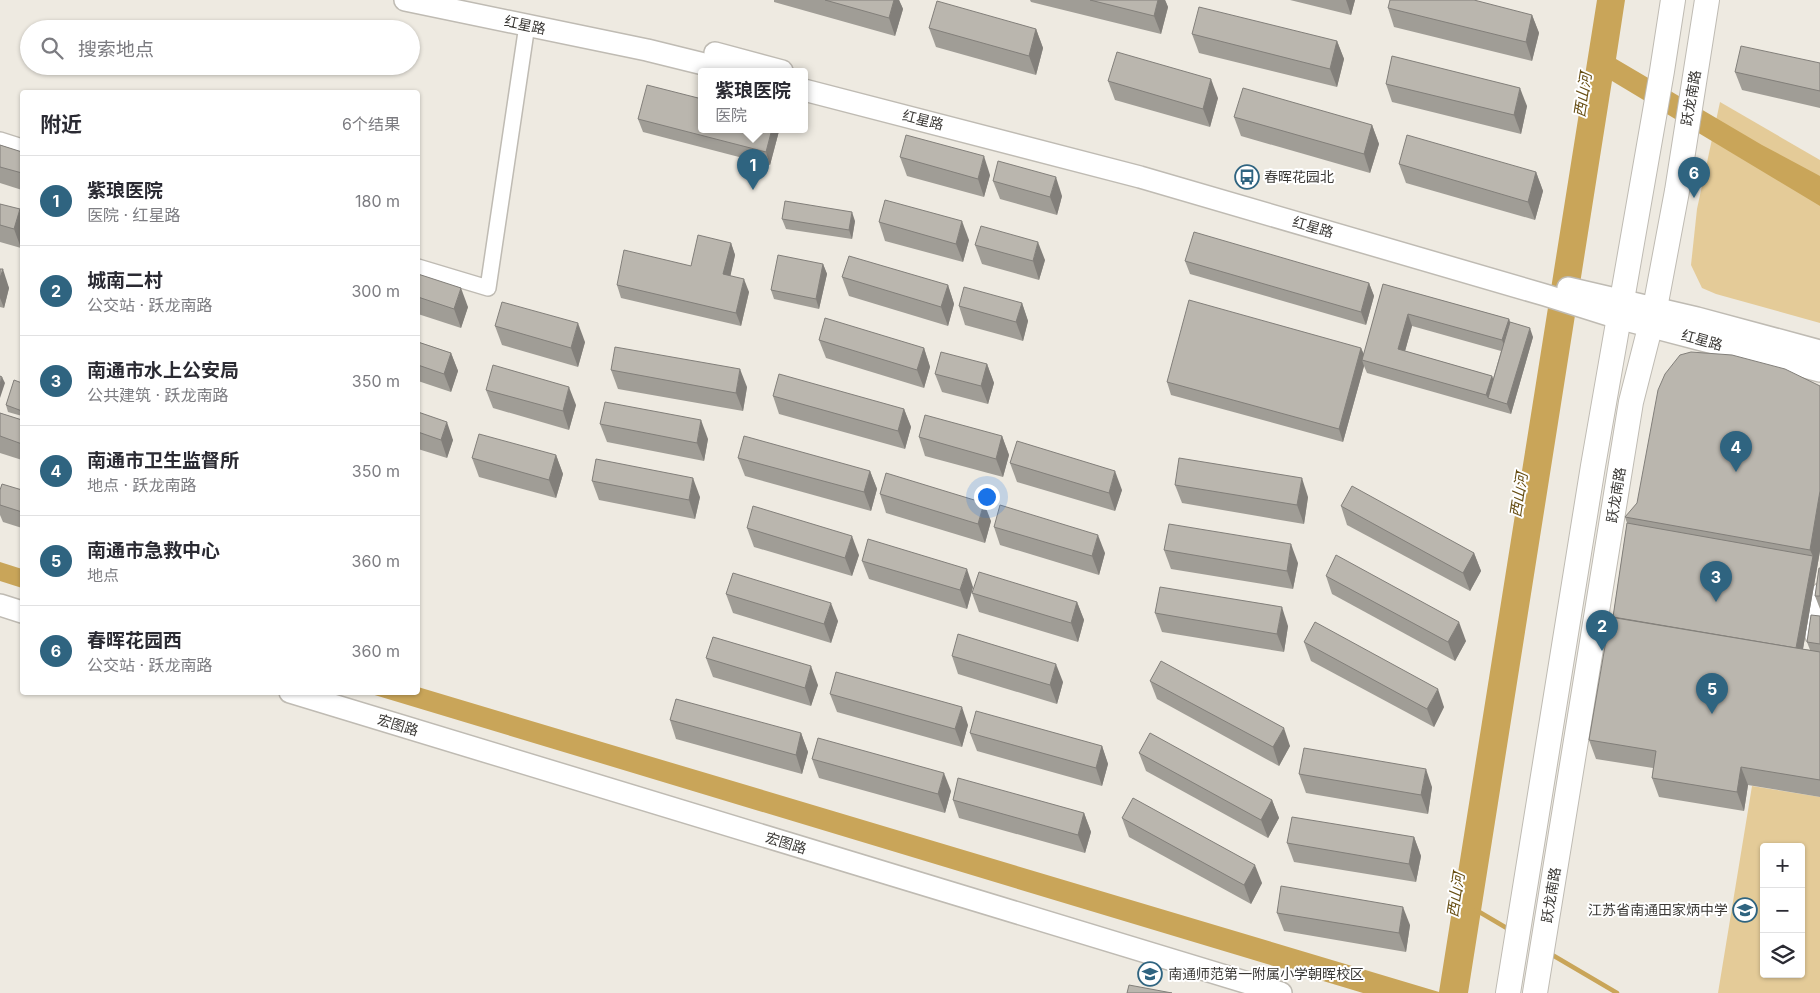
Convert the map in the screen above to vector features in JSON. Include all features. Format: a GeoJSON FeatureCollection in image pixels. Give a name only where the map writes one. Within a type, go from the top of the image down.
{"type":"FeatureCollection","features":[{"type":"Feature","properties":{"kind":"main road","name":"红星路"},"geometry":{"type":"LineString","coordinates":[[405,0],[647,50],[720,68]]}},
{"type":"Feature","properties":{"kind":"main road","name":"红星路"},"geometry":{"type":"LineString","coordinates":[[468,0],[654,37],[771,68]]}},
{"type":"Feature","properties":{"kind":"main road","name":"跃龙南路"},"geometry":{"type":"LineString","coordinates":[[1508,993],[1527,865],[1662,71],[1672,0]]}},
{"type":"Feature","properties":{"kind":"main road","name":"跃龙南路"},"geometry":{"type":"LineString","coordinates":[[1535,993],[1630,402],[1652,316],[1677,191],[1708,0]]}},
{"type":"Feature","properties":{"kind":"main road","name":"红星路"},"geometry":{"type":"LineString","coordinates":[[808,78],[1246,194],[1620,310],[1820,351]]}},
{"type":"Feature","properties":{"kind":"main road","name":"红星路"},"geometry":{"type":"LineString","coordinates":[[808,91],[1140,177],[1546,288]]}},
{"type":"Feature","properties":{"kind":"main road","name":"红星路"},"geometry":{"type":"LineString","coordinates":[[1652,316],[1820,371]]}},
{"type":"Feature","properties":{"kind":"main road"},"geometry":{"type":"LineString","coordinates":[[0,605],[20,611]]}},
{"type":"Feature","properties":{"kind":"main road","name":"宏图路"},"geometry":{"type":"LineString","coordinates":[[300,695],[1281,993]]}},
{"type":"Feature","properties":{"kind":"street"},"geometry":{"type":"LineString","coordinates":[[420,268],[488,288],[527,25]]}},
{"type":"Feature","properties":{"kind":"street"},"geometry":{"type":"LineString","coordinates":[[0,140],[20,146]]}},
{"type":"Feature","properties":{"kind":"street"},"geometry":{"type":"LineString","coordinates":[[1810,650],[1820,591]]}},
{"type":"Feature","properties":{"kind":"shaded area"},"geometry":{"type":"Polygon","coordinates":[[[1720,102],[1820,160],[1820,323],[1716,294],[1702,288],[1691,265],[1697,209],[1720,102]]]}},
{"type":"Feature","properties":{"kind":"shaded area","name":"江苏省南通田家炳中学"},"geometry":{"type":"Polygon","coordinates":[[[1752,786],[1820,797],[1820,993],[1718,993],[1752,786]]]}},
{"type":"Feature","properties":{"kind":"water","name":"西山河"},"geometry":{"type":"Polygon","coordinates":[[[1597,0],[1625,0],[1616,59],[1762,145],[1820,176],[1820,206],[1612,81],[1468,993],[1363,993],[375,695],[420,695],[420,688],[1439,992],[1597,0]]]}},
{"type":"Feature","properties":{"kind":"water"},"geometry":{"type":"Polygon","coordinates":[[[0,562],[20,568],[20,587],[0,581],[0,562]]]}},
{"type":"Feature","properties":{"kind":"building"},"geometry":{"type":"Polygon","coordinates":[[[825,0],[894,0],[889,18],[825,0]]]}},
{"type":"Feature","properties":{"kind":"building"},"geometry":{"type":"Polygon","coordinates":[[[1090,0],[1158,0],[1154,16],[1090,0]]]}},
{"type":"Feature","properties":{"kind":"building"},"geometry":{"type":"Polygon","coordinates":[[[1390,0],[1474,0],[1532,15],[1526,42],[1388,8],[1390,0]]]}},
{"type":"Feature","properties":{"kind":"building"},"geometry":{"type":"Polygon","coordinates":[[[937,1],[1036,29],[1029,56],[929,28],[937,1]]]}},
{"type":"Feature","properties":{"kind":"building"},"geometry":{"type":"Polygon","coordinates":[[[1199,7],[1337,41],[1330,69],[1192,34],[1199,7]]]}},
{"type":"Feature","properties":{"kind":"building"},"geometry":{"type":"Polygon","coordinates":[[[1741,46],[1820,63],[1820,91],[1735,72],[1741,46]]]}},
{"type":"Feature","properties":{"kind":"building"},"geometry":{"type":"Polygon","coordinates":[[[1117,52],[1211,79],[1203,109],[1108,81],[1117,52]]]}},
{"type":"Feature","properties":{"kind":"building"},"geometry":{"type":"Polygon","coordinates":[[[1392,56],[1520,88],[1514,115],[1386,84],[1392,56]]]}},
{"type":"Feature","properties":{"kind":"building"},"geometry":{"type":"Polygon","coordinates":[[[647,85],[698,98],[698,133],[771,133],[766,152],[638,119],[647,85]]]}},
{"type":"Feature","properties":{"kind":"building"},"geometry":{"type":"Polygon","coordinates":[[[1243,88],[1372,125],[1364,154],[1234,117],[1243,88]]]}},
{"type":"Feature","properties":{"kind":"building"},"geometry":{"type":"Polygon","coordinates":[[[906,135],[984,156],[978,179],[900,157],[906,135]]]}},
{"type":"Feature","properties":{"kind":"building"},"geometry":{"type":"Polygon","coordinates":[[[1407,135],[1536,172],[1528,202],[1399,164],[1407,135]]]}},
{"type":"Feature","properties":{"kind":"building"},"geometry":{"type":"Polygon","coordinates":[[[0,145],[20,151],[20,172],[0,167],[0,145]]]}},
{"type":"Feature","properties":{"kind":"building"},"geometry":{"type":"Polygon","coordinates":[[[998,161],[1056,177],[1050,197],[993,181],[998,161]]]}},
{"type":"Feature","properties":{"kind":"building"},"geometry":{"type":"Polygon","coordinates":[[[885,200],[962,221],[956,244],[879,222],[885,200]]]}},
{"type":"Feature","properties":{"kind":"building"},"geometry":{"type":"Polygon","coordinates":[[[785,201],[852,212],[849,230],[782,219],[785,201]]]}},
{"type":"Feature","properties":{"kind":"building"},"geometry":{"type":"Polygon","coordinates":[[[0,204],[20,209],[14,229],[0,225],[0,204]]]}},
{"type":"Feature","properties":{"kind":"building"},"geometry":{"type":"Polygon","coordinates":[[[981,226],[1038,242],[1033,261],[975,245],[981,226]]]}},
{"type":"Feature","properties":{"kind":"building"},"geometry":{"type":"Polygon","coordinates":[[[1194,232],[1369,283],[1361,312],[1185,261],[1194,232]]]}},
{"type":"Feature","properties":{"kind":"building"},"geometry":{"type":"Polygon","coordinates":[[[698,235],[731,243],[723,274],[744,279],[736,313],[617,285],[624,250],[691,266],[698,235]]]}},
{"type":"Feature","properties":{"kind":"building"},"geometry":{"type":"Polygon","coordinates":[[[778,255],[823,264],[816,299],[771,290],[778,255]]]}},
{"type":"Feature","properties":{"kind":"building"},"geometry":{"type":"Polygon","coordinates":[[[849,256],[948,285],[941,307],[842,277],[849,256]]]}},
{"type":"Feature","properties":{"kind":"building"},"geometry":{"type":"Polygon","coordinates":[[[420,275],[461,288],[454,309],[420,298],[420,275]]]}},
{"type":"Feature","properties":{"kind":"building"},"geometry":{"type":"Polygon","coordinates":[[[1383,284],[1509,319],[1502,340],[1408,314],[1398,349],[1492,376],[1486,395],[1362,360],[1383,284]]]}},
{"type":"Feature","properties":{"kind":"building"},"geometry":{"type":"Polygon","coordinates":[[[964,287],[1022,303],[1016,322],[959,306],[964,287]]]}},
{"type":"Feature","properties":{"kind":"building"},"geometry":{"type":"Polygon","coordinates":[[[1189,300],[1361,348],[1339,429],[1167,382],[1189,300]]]}},
{"type":"Feature","properties":{"kind":"building"},"geometry":{"type":"Polygon","coordinates":[[[502,302],[578,323],[571,348],[495,326],[502,302]]]}},
{"type":"Feature","properties":{"kind":"building"},"geometry":{"type":"Polygon","coordinates":[[[825,318],[924,348],[917,370],[819,340],[825,318]]]}},
{"type":"Feature","properties":{"kind":"building"},"geometry":{"type":"Polygon","coordinates":[[[1510,322],[1530,328],[1507,404],[1488,398],[1510,322]]]}},
{"type":"Feature","properties":{"kind":"building"},"geometry":{"type":"Polygon","coordinates":[[[420,343],[451,353],[444,374],[420,366],[420,343]]]}},
{"type":"Feature","properties":{"kind":"building"},"geometry":{"type":"Polygon","coordinates":[[[615,347],[740,369],[736,393],[611,370],[615,347]]]}},
{"type":"Feature","properties":{"kind":"building"},"geometry":{"type":"Polygon","coordinates":[[[941,352],[987,364],[981,386],[935,374],[941,352]]]}},
{"type":"Feature","properties":{"kind":"building"},"geometry":{"type":"Polygon","coordinates":[[[1691,352],[1732,355],[1785,369],[1820,386],[1820,491],[1810,550],[1625,517],[1637,503],[1658,390],[1665,374],[1680,355],[1691,352]]]}},
{"type":"Feature","properties":{"kind":"building"},"geometry":{"type":"Polygon","coordinates":[[[493,365],[569,387],[563,411],[486,390],[493,365]]]}},
{"type":"Feature","properties":{"kind":"building"},"geometry":{"type":"Polygon","coordinates":[[[779,374],[904,409],[898,431],[773,396],[779,374]]]}},
{"type":"Feature","properties":{"kind":"building"},"geometry":{"type":"Polygon","coordinates":[[[14,380],[20,382],[20,410],[6,405],[14,380]]]}},
{"type":"Feature","properties":{"kind":"building"},"geometry":{"type":"Polygon","coordinates":[[[605,402],[701,420],[697,443],[600,424],[605,402]]]}},
{"type":"Feature","properties":{"kind":"building"},"geometry":{"type":"Polygon","coordinates":[[[0,413],[20,419],[20,443],[0,436],[0,413]]]}},
{"type":"Feature","properties":{"kind":"building"},"geometry":{"type":"Polygon","coordinates":[[[420,413],[447,422],[441,440],[420,433],[420,413]]]}},
{"type":"Feature","properties":{"kind":"building"},"geometry":{"type":"Polygon","coordinates":[[[925,415],[1002,436],[996,459],[919,437],[925,415]]]}},
{"type":"Feature","properties":{"kind":"building"},"geometry":{"type":"Polygon","coordinates":[[[479,434],[556,455],[549,480],[472,458],[479,434]]]}},
{"type":"Feature","properties":{"kind":"building"},"geometry":{"type":"Polygon","coordinates":[[[744,436],[870,471],[864,492],[738,458],[744,436]]]}},
{"type":"Feature","properties":{"kind":"building"},"geometry":{"type":"Polygon","coordinates":[[[1017,441],[1115,471],[1109,493],[1010,463],[1017,441]]]}},
{"type":"Feature","properties":{"kind":"building"},"geometry":{"type":"Polygon","coordinates":[[[1179,458],[1302,478],[1297,505],[1175,485],[1179,458]]]}},
{"type":"Feature","properties":{"kind":"building"},"geometry":{"type":"Polygon","coordinates":[[[596,459],[693,478],[689,500],[592,481],[596,459]]]}},
{"type":"Feature","properties":{"kind":"building"},"geometry":{"type":"Polygon","coordinates":[[[886,473],[984,503],[978,524],[880,494],[886,473]]]}},
{"type":"Feature","properties":{"kind":"building"},"geometry":{"type":"Polygon","coordinates":[[[2,484],[20,489],[20,511],[0,505],[2,484]]]}},
{"type":"Feature","properties":{"kind":"building"},"geometry":{"type":"Polygon","coordinates":[[[1352,486],[1474,553],[1463,573],[1341,506],[1352,486]]]}},
{"type":"Feature","properties":{"kind":"building"},"geometry":{"type":"Polygon","coordinates":[[[1000,505],[1098,535],[1092,556],[994,527],[1000,505]]]}},
{"type":"Feature","properties":{"kind":"building"},"geometry":{"type":"Polygon","coordinates":[[[753,506],[852,536],[845,558],[747,528],[753,506]]]}},
{"type":"Feature","properties":{"kind":"building"},"geometry":{"type":"Polygon","coordinates":[[[1627,523],[1813,556],[1796,648],[1613,617],[1627,523]]]}},
{"type":"Feature","properties":{"kind":"building"},"geometry":{"type":"Polygon","coordinates":[[[1169,524],[1291,544],[1287,571],[1164,550],[1169,524]]]}},
{"type":"Feature","properties":{"kind":"building"},"geometry":{"type":"Polygon","coordinates":[[[868,539],[967,569],[960,590],[862,561],[868,539]]]}},
{"type":"Feature","properties":{"kind":"building"},"geometry":{"type":"Polygon","coordinates":[[[1336,555],[1459,622],[1448,642],[1326,576],[1336,555]]]}},
{"type":"Feature","properties":{"kind":"building"},"geometry":{"type":"Polygon","coordinates":[[[1819,568],[1820,596],[1815,596],[1819,568]]]}},
{"type":"Feature","properties":{"kind":"building"},"geometry":{"type":"Polygon","coordinates":[[[979,572],[1077,602],[1071,623],[972,593],[979,572]]]}},
{"type":"Feature","properties":{"kind":"building"},"geometry":{"type":"Polygon","coordinates":[[[733,573],[831,603],[824,624],[726,594],[733,573]]]}},
{"type":"Feature","properties":{"kind":"building"},"geometry":{"type":"Polygon","coordinates":[[[1160,587],[1282,607],[1277,634],[1155,613],[1160,587]]]}},
{"type":"Feature","properties":{"kind":"building"},"geometry":{"type":"Polygon","coordinates":[[[1811,615],[1820,616],[1820,644],[1807,642],[1811,615]]]}},
{"type":"Feature","properties":{"kind":"building"},"geometry":{"type":"Polygon","coordinates":[[[1610,617],[1820,652],[1820,780],[1741,767],[1737,792],[1652,778],[1656,751],[1589,740],[1610,617]]]}},
{"type":"Feature","properties":{"kind":"building"},"geometry":{"type":"Polygon","coordinates":[[[1315,622],[1438,689],[1427,709],[1304,642],[1315,622]]]}},
{"type":"Feature","properties":{"kind":"building"},"geometry":{"type":"Polygon","coordinates":[[[958,634],[1056,664],[1050,685],[952,656],[958,634]]]}},
{"type":"Feature","properties":{"kind":"building"},"geometry":{"type":"Polygon","coordinates":[[[713,637],[811,666],[805,688],[706,658],[713,637]]]}},
{"type":"Feature","properties":{"kind":"building"},"geometry":{"type":"Polygon","coordinates":[[[1161,661],[1284,728],[1273,747],[1150,681],[1161,661]]]}},
{"type":"Feature","properties":{"kind":"building"},"geometry":{"type":"Polygon","coordinates":[[[836,672],[962,707],[955,729],[830,694],[836,672]]]}},
{"type":"Feature","properties":{"kind":"building"},"geometry":{"type":"Polygon","coordinates":[[[676,699],[801,733],[796,755],[670,720],[676,699]]]}},
{"type":"Feature","properties":{"kind":"building"},"geometry":{"type":"Polygon","coordinates":[[[976,711],[1102,746],[1096,768],[970,733],[976,711]]]}},
{"type":"Feature","properties":{"kind":"building"},"geometry":{"type":"Polygon","coordinates":[[[1150,733],[1272,800],[1261,820],[1139,753],[1150,733]]]}},
{"type":"Feature","properties":{"kind":"building"},"geometry":{"type":"Polygon","coordinates":[[[818,738],[944,773],[938,794],[812,759],[818,738]]]}},
{"type":"Feature","properties":{"kind":"building"},"geometry":{"type":"Polygon","coordinates":[[[1304,748],[1426,769],[1421,795],[1299,774],[1304,748]]]}},
{"type":"Feature","properties":{"kind":"building"},"geometry":{"type":"Polygon","coordinates":[[[958,778],[1084,813],[1078,835],[953,800],[958,778]]]}},
{"type":"Feature","properties":{"kind":"building"},"geometry":{"type":"Polygon","coordinates":[[[1133,798],[1255,865],[1244,885],[1122,818],[1133,798]]]}},
{"type":"Feature","properties":{"kind":"building"},"geometry":{"type":"Polygon","coordinates":[[[1292,817],[1414,837],[1409,864],[1287,843],[1292,817]]]}},
{"type":"Feature","properties":{"kind":"building"},"geometry":{"type":"Polygon","coordinates":[[[1281,886],[1403,907],[1399,933],[1277,913],[1281,886]]]}},
{"type":"Feature","properties":{"kind":"building"},"geometry":{"type":"Polygon","coordinates":[[[1129,985],[1172,993],[1127,993],[1129,985]]]}},
{"type":"Feature","properties":{"kind":"waterway"},"geometry":{"type":"LineString","coordinates":[[1476,910],[1510,930]]}},
{"type":"Feature","properties":{"kind":"waterway"},"geometry":{"type":"LineString","coordinates":[[1549,953],[1617,993]]}},
{"type":"Feature","properties":{"kind":"place","name":"春晖花园北"},"geometry":{"type":"Point","coordinates":[1247,177]}},
{"type":"Feature","properties":{"kind":"place","name":"紫琅医院"},"geometry":{"type":"Point","coordinates":[753,190]}},
{"type":"Feature","properties":{"kind":"place","name":"春晖花园西"},"geometry":{"type":"Point","coordinates":[1694,198]}},
{"type":"Feature","properties":{"kind":"place","name":"南通市卫生监督所"},"geometry":{"type":"Point","coordinates":[1736,472]}},
{"type":"Feature","properties":{"kind":"place","name":"南通市水上公安局"},"geometry":{"type":"Point","coordinates":[1716,602]}},
{"type":"Feature","properties":{"kind":"place","name":"城南二村"},"geometry":{"type":"Point","coordinates":[1602,651]}},
{"type":"Feature","properties":{"kind":"place","name":"南通市急救中心"},"geometry":{"type":"Point","coordinates":[1712,714]}},
{"type":"Feature","properties":{"kind":"place","name":"江苏省南通田家炳中学"},"geometry":{"type":"Point","coordinates":[1745,910]}},
{"type":"Feature","properties":{"kind":"place","name":"南通师范第一附属小学朝晖校区"},"geometry":{"type":"Point","coordinates":[1150,974]}}]}
